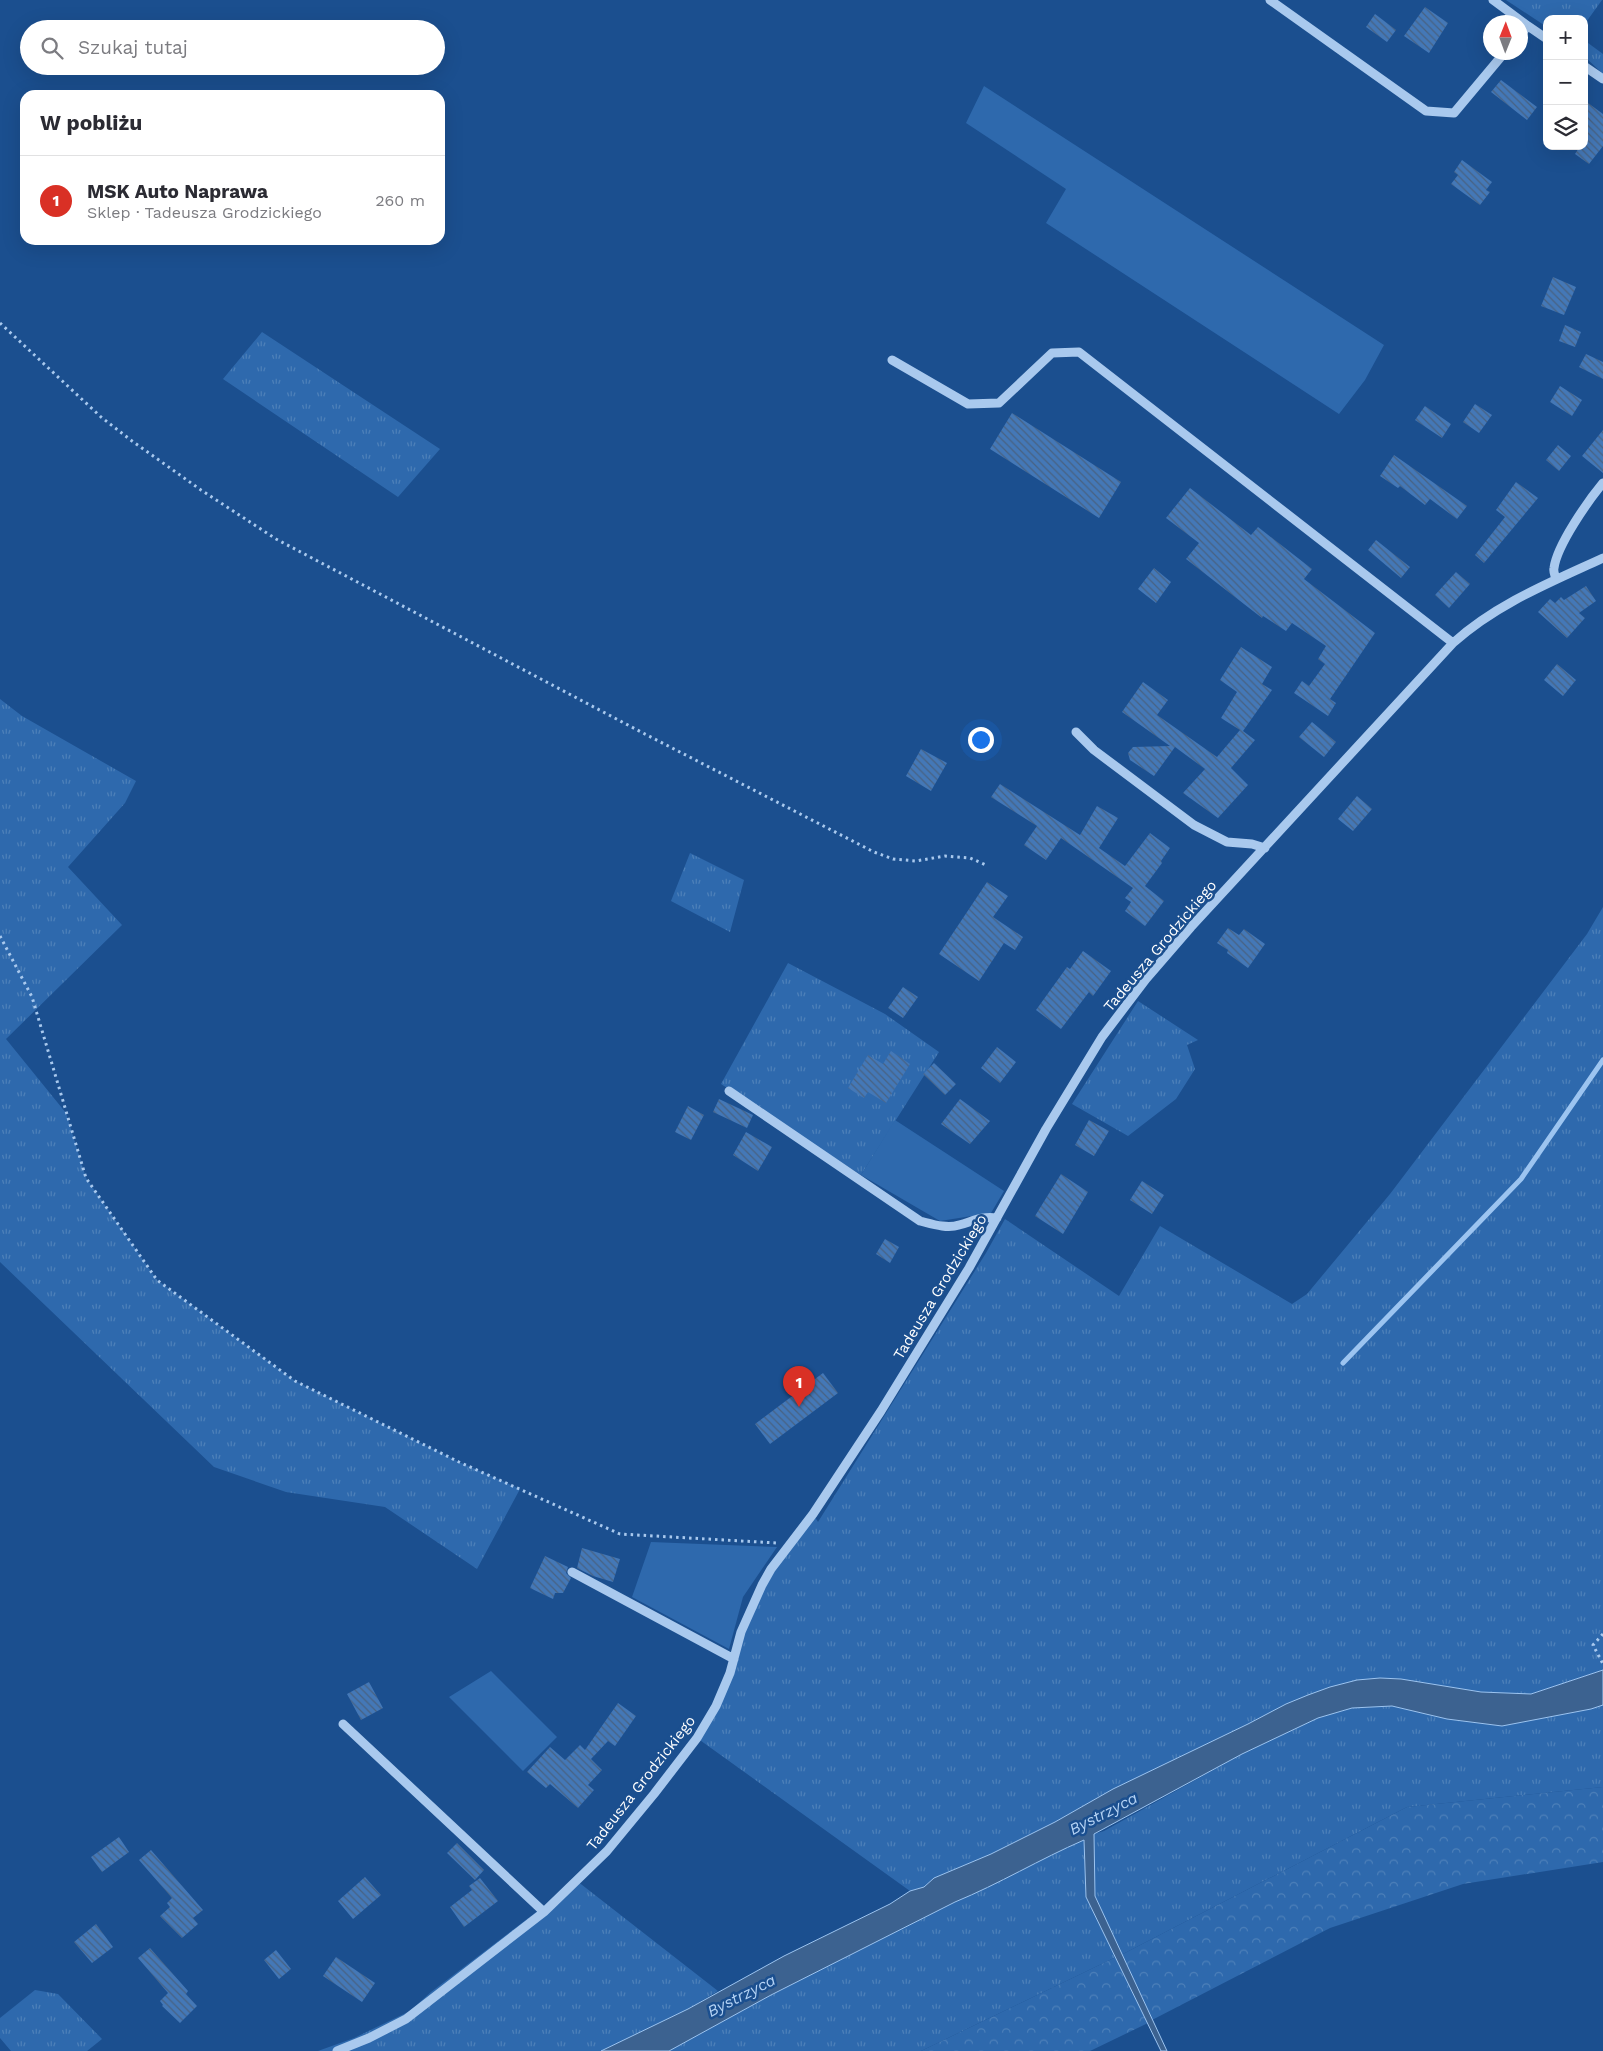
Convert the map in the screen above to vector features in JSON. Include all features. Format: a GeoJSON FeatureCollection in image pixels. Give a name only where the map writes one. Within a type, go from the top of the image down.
{"type":"FeatureCollection","features":[{"type":"Feature","properties":{"kind":"street"},"geometry":{"type":"LineString","coordinates":[[1270,0],[1426,111],[1454,113],[1499,60]]}},
{"type":"Feature","properties":{"kind":"street"},"geometry":{"type":"LineString","coordinates":[[1493,0],[1513,15]]}},
{"type":"Feature","properties":{"kind":"street"},"geometry":{"type":"LineString","coordinates":[[1528,26],[1543,36]]}},
{"type":"Feature","properties":{"kind":"street"},"geometry":{"type":"LineString","coordinates":[[1588,69],[1603,79]]}},
{"type":"Feature","properties":{"kind":"street"},"geometry":{"type":"LineString","coordinates":[[892,360],[968,404],[999,403],[1052,352],[1079,352],[1453,643]]}},
{"type":"Feature","properties":{"kind":"street"},"geometry":{"type":"LineString","coordinates":[[1556,579],[1553,570],[1557,554],[1592,497],[1603,483]]}},
{"type":"Feature","properties":{"kind":"street","name":"Tadeusza Grodzickiego"},"geometry":{"type":"LineString","coordinates":[[336,2051],[369,2038],[412,2015],[544,1912],[607,1851],[697,1738],[716,1706],[734,1659],[741,1632],[770,1570],[791,1544],[866,1436],[969,1268],[1046,1130],[1102,1037],[1174,946],[1453,643],[1485,618],[1556,579],[1603,558]]}},
{"type":"Feature","properties":{"kind":"street"},"geometry":{"type":"LineString","coordinates":[[1076,732],[1094,750],[1194,825],[1227,842],[1252,844],[1265,848]]}},
{"type":"Feature","properties":{"kind":"street"},"geometry":{"type":"LineString","coordinates":[[729,1091],[920,1221],[941,1226],[957,1226],[983,1216],[997,1218]]}},
{"type":"Feature","properties":{"kind":"street"},"geometry":{"type":"LineString","coordinates":[[572,1572],[734,1659]]}},
{"type":"Feature","properties":{"kind":"street"},"geometry":{"type":"LineString","coordinates":[[343,1724],[544,1912]]}},
{"type":"Feature","properties":{"kind":"path"},"geometry":{"type":"LineString","coordinates":[[0,323],[101,417],[124,435],[174,472],[276,539],[643,734],[874,852],[893,859],[916,861],[945,856],[970,858],[986,865]]}},
{"type":"Feature","properties":{"kind":"path"},"geometry":{"type":"LineString","coordinates":[[0,936],[32,997],[86,1178],[158,1280],[295,1381],[460,1462],[620,1534],[791,1544]]}},
{"type":"Feature","properties":{"kind":"path"},"geometry":{"type":"LineString","coordinates":[[1603,1634],[1593,1645],[1603,1664]]}},
{"type":"Feature","properties":{"kind":"green space"},"geometry":{"type":"Polygon","coordinates":[[[1506,0],[1602,0],[1588,19],[1588,15],[1543,15],[1543,24],[1506,0]]]}},
{"type":"Feature","properties":{"kind":"green space"},"geometry":{"type":"Polygon","coordinates":[[[1588,43],[1603,54],[1603,74],[1588,60],[1588,43]]]}},
{"type":"Feature","properties":{"kind":"green space"},"geometry":{"type":"Polygon","coordinates":[[[984,86],[1384,345],[1365,380],[1339,414],[1046,223],[1066,189],[966,123],[984,86]]]}},
{"type":"Feature","properties":{"kind":"green space"},"geometry":{"type":"Polygon","coordinates":[[[262,332],[440,449],[398,497],[223,379],[262,332]]]}},
{"type":"Feature","properties":{"kind":"green space"},"geometry":{"type":"Polygon","coordinates":[[[0,699],[22,716],[136,781],[125,803],[68,867],[122,925],[6,1039],[66,1113],[86,1178],[157,1280],[295,1381],[459,1462],[520,1489],[477,1569],[385,1507],[286,1492],[214,1467],[0,1262],[0,699]]]}},
{"type":"Feature","properties":{"kind":"green space"},"geometry":{"type":"Polygon","coordinates":[[[690,853],[744,880],[730,932],[671,901],[690,853]]]}},
{"type":"Feature","properties":{"kind":"green space"},"geometry":{"type":"Polygon","coordinates":[[[1603,907],[1603,1670],[1531,1694],[1481,1692],[1401,1679],[1380,1678],[1330,1687],[1286,1704],[1113,1789],[1055,1822],[991,1854],[934,1878],[924,1887],[910,1891],[697,1738],[710,1718],[762,1585],[813,1514],[818,1522],[986,1253],[1005,1219],[1119,1296],[1160,1226],[1292,1304],[1307,1294],[1390,1194],[1587,934],[1603,907]]]}},
{"type":"Feature","properties":{"kind":"green space"},"geometry":{"type":"Polygon","coordinates":[[[788,963],[885,1014],[939,1052],[861,1175],[721,1084],[788,963]]]}},
{"type":"Feature","properties":{"kind":"green space"},"geometry":{"type":"Polygon","coordinates":[[[1138,1001],[1198,1040],[1187,1045],[1195,1069],[1176,1099],[1128,1136],[1072,1104],[1138,1001]]]}},
{"type":"Feature","properties":{"kind":"green space"},"geometry":{"type":"Polygon","coordinates":[[[895,1120],[1004,1191],[991,1213],[940,1221],[861,1175],[895,1120]]]}},
{"type":"Feature","properties":{"kind":"green space"},"geometry":{"type":"Polygon","coordinates":[[[651,1542],[777,1547],[743,1597],[729,1649],[632,1597],[651,1542]]]}},
{"type":"Feature","properties":{"kind":"green space"},"geometry":{"type":"Polygon","coordinates":[[[491,1671],[557,1737],[523,1771],[449,1697],[491,1671]]]}},
{"type":"Feature","properties":{"kind":"green space"},"geometry":{"type":"Polygon","coordinates":[[[1603,1705],[1603,1787],[1407,1807],[1121,1955],[1095,1896],[1094,1834],[1104,1831],[1242,1754],[1318,1718],[1352,1708],[1392,1706],[1447,1719],[1502,1726],[1603,1705]]]}},
{"type":"Feature","properties":{"kind":"green space"},"geometry":{"type":"Polygon","coordinates":[[[1603,1787],[1603,1862],[1463,1884],[1330,1928],[1152,2020],[1121,1955],[1407,1807],[1603,1787]]]}},
{"type":"Feature","properties":{"kind":"green space"},"geometry":{"type":"Polygon","coordinates":[[[1084,1839],[1086,1897],[1116,1957],[921,2051],[669,2051],[771,1995],[1084,1839]]]}},
{"type":"Feature","properties":{"kind":"green space"},"geometry":{"type":"Polygon","coordinates":[[[577,1881],[718,1991],[688,2009],[601,2051],[318,2051],[354,2038],[410,2011],[431,1992],[577,1881]]]}},
{"type":"Feature","properties":{"kind":"green space"},"geometry":{"type":"Polygon","coordinates":[[[1116,1957],[1148,2023],[1090,2051],[921,2051],[1116,1957]]]}},
{"type":"Feature","properties":{"kind":"green space"},"geometry":{"type":"Polygon","coordinates":[[[35,1990],[58,1994],[102,2039],[87,2051],[11,2051],[0,2038],[0,2018],[35,1990]]]}},
{"type":"Feature","properties":{"kind":"water","name":"Bystrzyca"},"geometry":{"type":"Polygon","coordinates":[[[1603,1670],[1603,1705],[1502,1726],[1447,1719],[1392,1706],[1352,1708],[1318,1718],[1242,1754],[1094,1834],[1095,1896],[1167,2051],[1161,2051],[1086,1897],[1084,1840],[955,1902],[771,1995],[669,2051],[601,2051],[688,2009],[784,1956],[890,1904],[910,1891],[924,1887],[934,1878],[991,1854],[1055,1822],[1113,1789],[1308,1695],[1357,1680],[1380,1678],[1401,1679],[1481,1692],[1531,1694],[1603,1670]]]}},
{"type":"Feature","properties":{"kind":"building"},"geometry":{"type":"Polygon","coordinates":[[[1425,7],[1448,23],[1429,53],[1404,36],[1425,7]]]}},
{"type":"Feature","properties":{"kind":"building"},"geometry":{"type":"Polygon","coordinates":[[[1375,14],[1396,30],[1387,42],[1366,27],[1375,14]]]}},
{"type":"Feature","properties":{"kind":"building"},"geometry":{"type":"Polygon","coordinates":[[[1501,80],[1537,107],[1527,120],[1491,92],[1501,80]]]}},
{"type":"Feature","properties":{"kind":"building"},"geometry":{"type":"Polygon","coordinates":[[[1588,103],[1603,114],[1603,146],[1589,164],[1575,154],[1578,150],[1588,150],[1588,103]]]}},
{"type":"Feature","properties":{"kind":"building"},"geometry":{"type":"Polygon","coordinates":[[[1462,160],[1492,182],[1486,190],[1490,192],[1480,205],[1451,184],[1458,175],[1454,172],[1462,160]]]}},
{"type":"Feature","properties":{"kind":"building"},"geometry":{"type":"Polygon","coordinates":[[[1553,277],[1576,287],[1564,315],[1541,306],[1553,277]]]}},
{"type":"Feature","properties":{"kind":"building"},"geometry":{"type":"Polygon","coordinates":[[[1565,325],[1581,332],[1575,347],[1559,341],[1565,325]]]}},
{"type":"Feature","properties":{"kind":"building"},"geometry":{"type":"Polygon","coordinates":[[[1586,354],[1603,362],[1603,379],[1579,367],[1586,354]]]}},
{"type":"Feature","properties":{"kind":"building"},"geometry":{"type":"Polygon","coordinates":[[[1560,386],[1582,400],[1572,416],[1550,402],[1560,386]]]}},
{"type":"Feature","properties":{"kind":"building"},"geometry":{"type":"Polygon","coordinates":[[[1475,404],[1492,415],[1479,433],[1463,422],[1475,404]]]}},
{"type":"Feature","properties":{"kind":"building"},"geometry":{"type":"Polygon","coordinates":[[[1425,406],[1451,424],[1442,438],[1415,420],[1425,406]]]}},
{"type":"Feature","properties":{"kind":"building"},"geometry":{"type":"Polygon","coordinates":[[[1012,413],[1121,482],[1099,518],[990,449],[1012,413]]]}},
{"type":"Feature","properties":{"kind":"building"},"geometry":{"type":"Polygon","coordinates":[[[1603,430],[1603,473],[1582,456],[1603,430]]]}},
{"type":"Feature","properties":{"kind":"building"},"geometry":{"type":"Polygon","coordinates":[[[1558,445],[1571,456],[1559,471],[1546,460],[1558,445]]]}},
{"type":"Feature","properties":{"kind":"building"},"geometry":{"type":"Polygon","coordinates":[[[1394,455],[1467,506],[1457,519],[1430,499],[1425,505],[1400,486],[1398,488],[1380,476],[1394,455]]]}},
{"type":"Feature","properties":{"kind":"building"},"geometry":{"type":"Polygon","coordinates":[[[1516,482],[1538,498],[1484,563],[1475,555],[1505,517],[1496,510],[1516,482]]]}},
{"type":"Feature","properties":{"kind":"building"},"geometry":{"type":"Polygon","coordinates":[[[1190,488],[1251,535],[1258,527],[1312,569],[1304,579],[1375,633],[1330,699],[1336,703],[1328,716],[1294,693],[1302,681],[1309,686],[1325,664],[1318,659],[1326,646],[1292,623],[1286,631],[1263,616],[1262,618],[1186,559],[1199,543],[1166,518],[1190,488]]]}},
{"type":"Feature","properties":{"kind":"building"},"geometry":{"type":"Polygon","coordinates":[[[1376,540],[1410,567],[1401,578],[1368,550],[1376,540]]]}},
{"type":"Feature","properties":{"kind":"building"},"geometry":{"type":"Polygon","coordinates":[[[1154,568],[1171,582],[1156,603],[1138,589],[1154,568]]]}},
{"type":"Feature","properties":{"kind":"building"},"geometry":{"type":"Polygon","coordinates":[[[1456,572],[1470,584],[1449,608],[1435,595],[1456,572]]]}},
{"type":"Feature","properties":{"kind":"building"},"geometry":{"type":"Polygon","coordinates":[[[1586,586],[1596,601],[1579,613],[1585,618],[1567,638],[1538,612],[1550,599],[1555,603],[1561,597],[1564,600],[1586,586]]]}},
{"type":"Feature","properties":{"kind":"building"},"geometry":{"type":"Polygon","coordinates":[[[1241,647],[1272,667],[1262,684],[1272,690],[1243,731],[1255,740],[1231,768],[1248,785],[1218,818],[1183,793],[1205,769],[1175,747],[1154,776],[1130,760],[1128,753],[1133,747],[1170,746],[1122,712],[1143,682],[1168,700],[1157,715],[1217,757],[1240,730],[1221,718],[1237,692],[1220,680],[1241,647]]]}},
{"type":"Feature","properties":{"kind":"building"},"geometry":{"type":"Polygon","coordinates":[[[1557,664],[1576,680],[1563,696],[1544,680],[1557,664]]]}},
{"type":"Feature","properties":{"kind":"building"},"geometry":{"type":"Polygon","coordinates":[[[1312,722],[1336,742],[1324,757],[1299,737],[1312,722]]]}},
{"type":"Feature","properties":{"kind":"building"},"geometry":{"type":"Polygon","coordinates":[[[921,749],[947,763],[931,791],[906,776],[921,749]]]}},
{"type":"Feature","properties":{"kind":"building"},"geometry":{"type":"Polygon","coordinates":[[[1000,784],[1080,835],[1097,806],[1118,818],[1099,848],[1125,866],[1150,833],[1170,848],[1161,861],[1162,863],[1145,886],[1164,901],[1145,926],[1125,911],[1131,902],[1125,898],[1133,888],[1061,838],[1046,860],[1024,845],[1037,826],[991,797],[1000,784]]]}},
{"type":"Feature","properties":{"kind":"building"},"geometry":{"type":"Polygon","coordinates":[[[1357,796],[1372,809],[1353,831],[1338,819],[1357,796]]]}},
{"type":"Feature","properties":{"kind":"building"},"geometry":{"type":"Polygon","coordinates":[[[987,882],[1008,896],[993,917],[1023,937],[1015,950],[1004,943],[979,981],[939,954],[987,882]]]}},
{"type":"Feature","properties":{"kind":"building"},"geometry":{"type":"Polygon","coordinates":[[[1228,928],[1239,935],[1244,929],[1265,944],[1248,968],[1227,953],[1228,950],[1217,943],[1228,928]]]}},
{"type":"Feature","properties":{"kind":"building"},"geometry":{"type":"Polygon","coordinates":[[[1083,951],[1111,971],[1093,996],[1089,992],[1061,1029],[1036,1010],[1067,967],[1070,969],[1083,951]]]}},
{"type":"Feature","properties":{"kind":"building"},"geometry":{"type":"Polygon","coordinates":[[[903,987],[918,997],[903,1018],[888,1008],[903,987]]]}},
{"type":"Feature","properties":{"kind":"building"},"geometry":{"type":"Polygon","coordinates":[[[997,1047],[1016,1062],[1000,1083],[981,1068],[997,1047]]]}},
{"type":"Feature","properties":{"kind":"building"},"geometry":{"type":"Polygon","coordinates":[[[891,1051],[910,1064],[886,1103],[868,1092],[864,1098],[848,1088],[868,1055],[883,1064],[891,1051]]]}},
{"type":"Feature","properties":{"kind":"building"},"geometry":{"type":"Polygon","coordinates":[[[934,1063],[956,1084],[945,1095],[923,1074],[934,1063]]]}},
{"type":"Feature","properties":{"kind":"building"},"geometry":{"type":"Polygon","coordinates":[[[719,1099],[753,1115],[747,1128],[713,1112],[719,1099]]]}},
{"type":"Feature","properties":{"kind":"building"},"geometry":{"type":"Polygon","coordinates":[[[960,1099],[990,1121],[970,1144],[941,1124],[960,1099]]]}},
{"type":"Feature","properties":{"kind":"building"},"geometry":{"type":"Polygon","coordinates":[[[688,1106],[704,1115],[691,1140],[675,1132],[688,1106]]]}},
{"type":"Feature","properties":{"kind":"building"},"geometry":{"type":"Polygon","coordinates":[[[1089,1120],[1109,1131],[1094,1156],[1075,1145],[1089,1120]]]}},
{"type":"Feature","properties":{"kind":"building"},"geometry":{"type":"Polygon","coordinates":[[[746,1132],[772,1147],[758,1171],[733,1155],[746,1132]]]}},
{"type":"Feature","properties":{"kind":"building"},"geometry":{"type":"Polygon","coordinates":[[[1061,1174],[1088,1192],[1063,1234],[1035,1216],[1061,1174]]]}},
{"type":"Feature","properties":{"kind":"building"},"geometry":{"type":"Polygon","coordinates":[[[1142,1181],[1164,1195],[1152,1214],[1130,1200],[1142,1181]]]}},
{"type":"Feature","properties":{"kind":"building"},"geometry":{"type":"Polygon","coordinates":[[[885,1239],[899,1247],[890,1263],[876,1254],[885,1239]]]}},
{"type":"Feature","properties":{"kind":"building"},"geometry":{"type":"Polygon","coordinates":[[[823,1373],[838,1393],[770,1444],[755,1424],[823,1373]]]}},
{"type":"Feature","properties":{"kind":"building"},"geometry":{"type":"Polygon","coordinates":[[[582,1548],[620,1559],[613,1582],[593,1576],[577,1568],[582,1548]]]}},
{"type":"Feature","properties":{"kind":"building"},"geometry":{"type":"Polygon","coordinates":[[[545,1556],[568,1567],[566,1573],[571,1578],[563,1593],[555,1593],[553,1599],[530,1588],[545,1556]]]}},
{"type":"Feature","properties":{"kind":"building"},"geometry":{"type":"Polygon","coordinates":[[[369,1682],[383,1708],[361,1720],[347,1694],[369,1682]]]}},
{"type":"Feature","properties":{"kind":"building"},"geometry":{"type":"Polygon","coordinates":[[[618,1703],[636,1716],[615,1746],[608,1741],[591,1759],[602,1770],[588,1785],[594,1790],[578,1808],[550,1784],[546,1788],[527,1772],[550,1747],[565,1760],[580,1745],[585,1750],[618,1703]]]}},
{"type":"Feature","properties":{"kind":"building"},"geometry":{"type":"Polygon","coordinates":[[[119,1837],[129,1852],[102,1872],[91,1857],[119,1837]]]}},
{"type":"Feature","properties":{"kind":"building"},"geometry":{"type":"Polygon","coordinates":[[[457,1843],[484,1870],[475,1880],[447,1853],[457,1843]]]}},
{"type":"Feature","properties":{"kind":"building"},"geometry":{"type":"Polygon","coordinates":[[[151,1850],[203,1910],[193,1918],[198,1924],[182,1938],[160,1916],[170,1907],[167,1903],[172,1898],[139,1860],[151,1850]]]}},
{"type":"Feature","properties":{"kind":"building"},"geometry":{"type":"Polygon","coordinates":[[[365,1877],[381,1895],[353,1919],[338,1901],[365,1877]]]}},
{"type":"Feature","properties":{"kind":"building"},"geometry":{"type":"Polygon","coordinates":[[[480,1878],[498,1901],[464,1927],[450,1907],[472,1890],[469,1886],[480,1878]]]}},
{"type":"Feature","properties":{"kind":"building"},"geometry":{"type":"Polygon","coordinates":[[[96,1924],[113,1947],[92,1963],[74,1942],[96,1924]]]}},
{"type":"Feature","properties":{"kind":"building"},"geometry":{"type":"Polygon","coordinates":[[[150,1948],[188,1991],[186,1994],[197,2006],[180,2023],[162,2006],[160,2001],[168,1993],[138,1958],[150,1948]]]}},
{"type":"Feature","properties":{"kind":"building"},"geometry":{"type":"Polygon","coordinates":[[[276,1950],[291,1969],[279,1979],[264,1960],[276,1950]]]}},
{"type":"Feature","properties":{"kind":"building"},"geometry":{"type":"Polygon","coordinates":[[[336,1957],[375,1983],[362,2002],[323,1976],[336,1957]]]}},
{"type":"Feature","properties":{"kind":"waterway"},"geometry":{"type":"LineString","coordinates":[[1343,1363],[1521,1179],[1603,1060]]}},
{"type":"Feature","properties":{"kind":"place","name":"MSK Auto Naprawa"},"geometry":{"type":"Point","coordinates":[799,1407]}}]}
